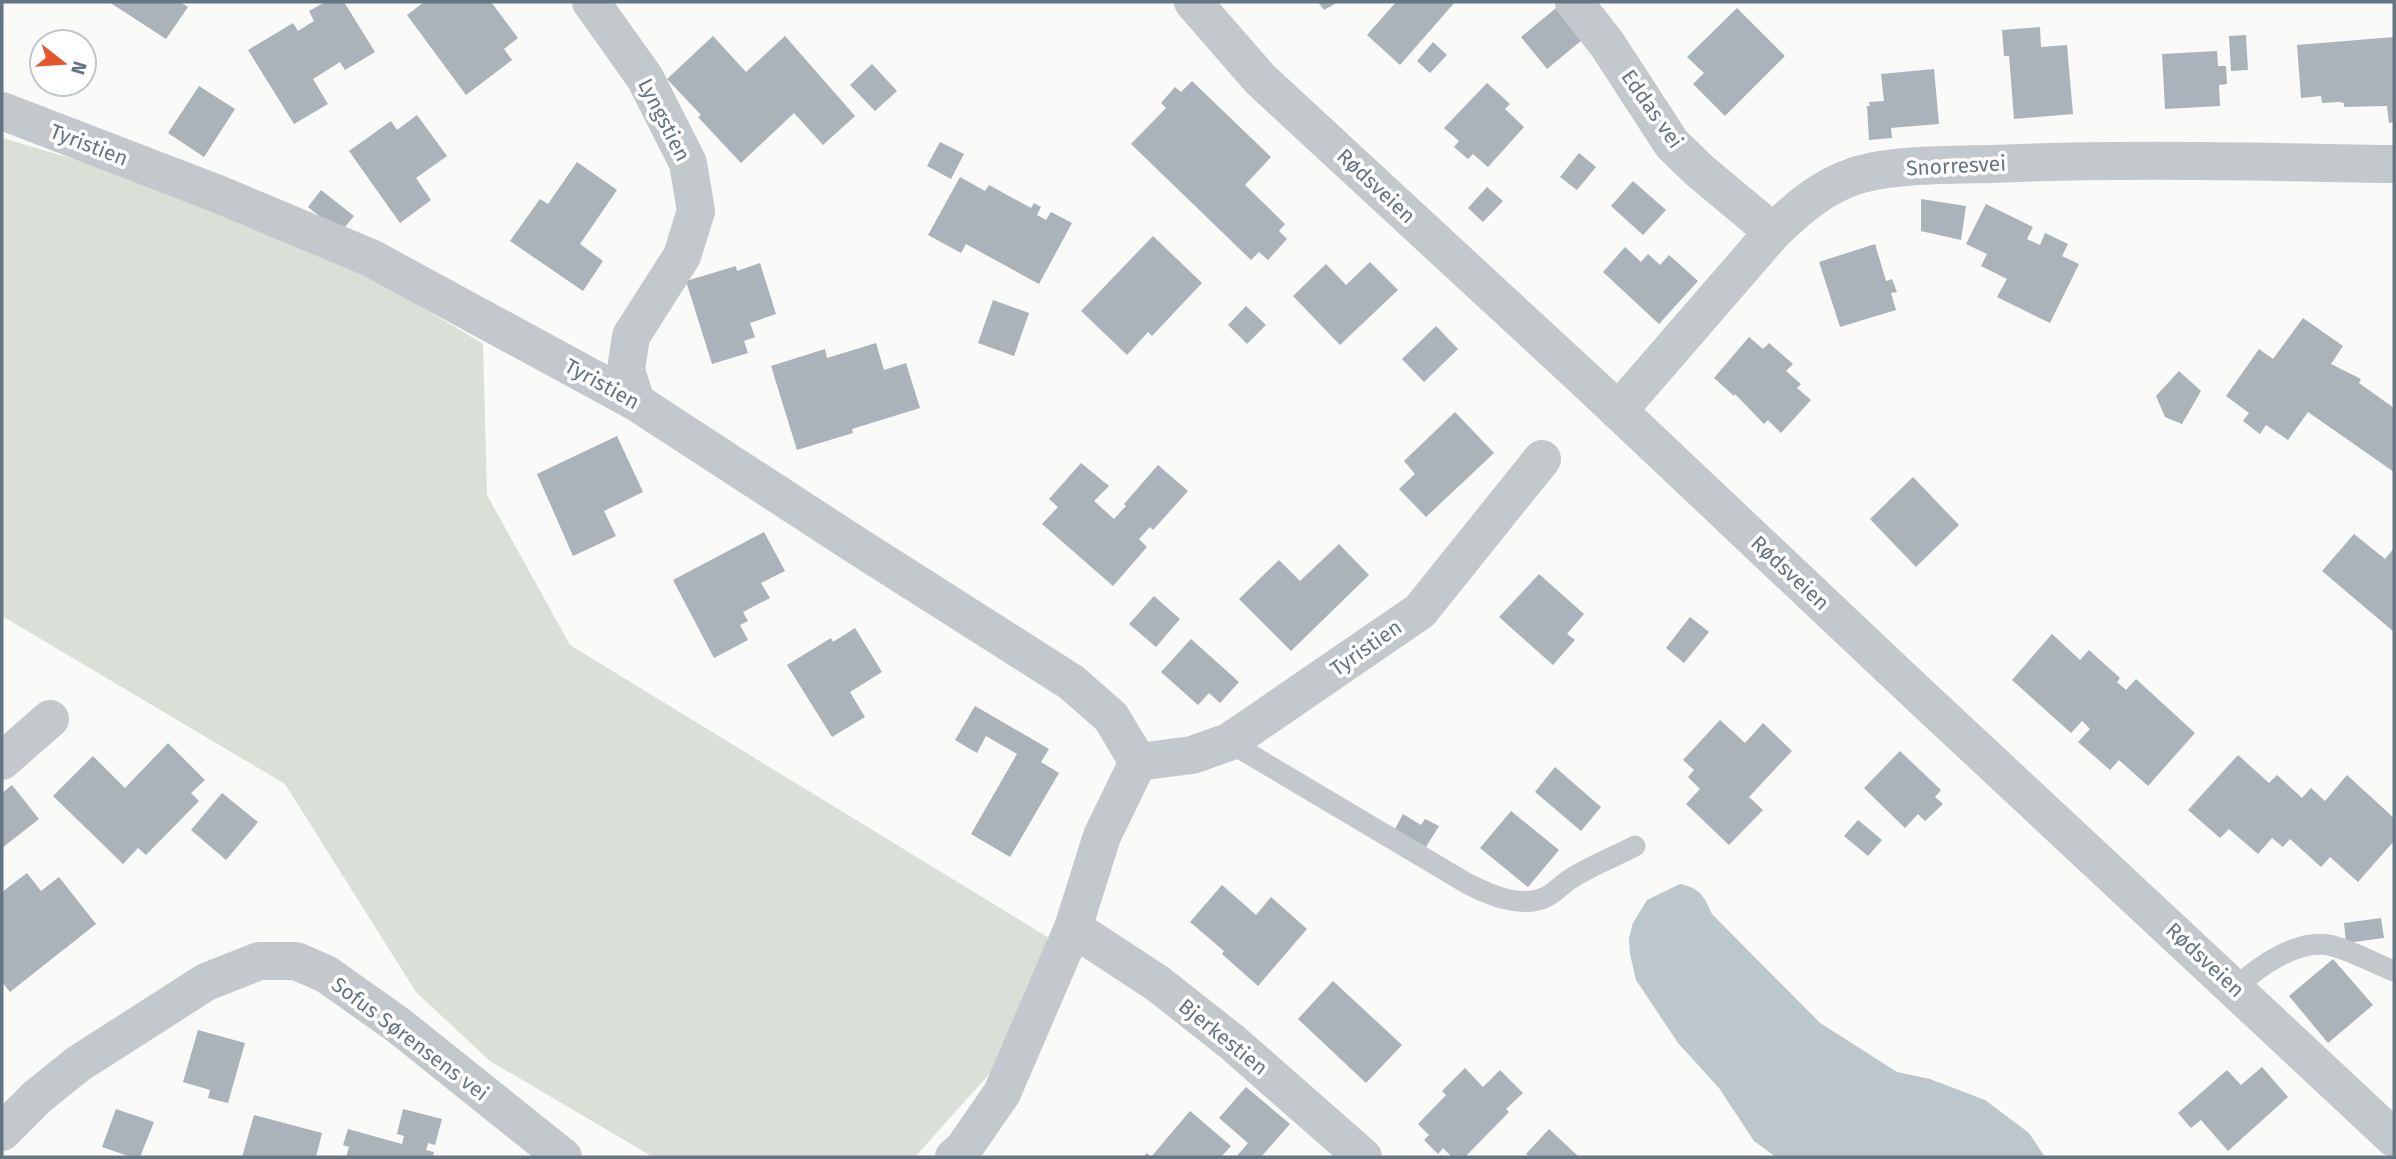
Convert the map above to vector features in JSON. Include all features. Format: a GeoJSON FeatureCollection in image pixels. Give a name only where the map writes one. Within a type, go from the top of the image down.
{"type":"FeatureCollection","features":[{"type":"Feature","properties":{"kind":"street","name":"Lyngstien"},"geometry":{"type":"LineString","coordinates":[[591,2],[645,78],[688,163],[696,211],[682,256],[631,336],[626,370],[636,402]]}},
{"type":"Feature","properties":{"kind":"street","name":"Rødsveien"},"geometry":{"type":"LineString","coordinates":[[1194,2],[1260,79],[2394,1138]]}},
{"type":"Feature","properties":{"kind":"street","name":"Eddas vei"},"geometry":{"type":"LineString","coordinates":[[1574,2],[1607,44],[1672,144],[1773,232]]}},
{"type":"Feature","properties":{"kind":"street","name":"Tyristien"},"geometry":{"type":"LineString","coordinates":[[2,110],[218,194],[371,258],[636,402],[1071,682],[1111,717],[1138,762],[1192,755],[1229,742],[1420,611],[1542,459]]}},
{"type":"Feature","properties":{"kind":"street","name":"Snorresvei"},"geometry":{"type":"LineString","coordinates":[[1618,411],[1773,232],[1797,209],[1836,183],[1858,175],[1953,165],[2093,160],[2394,164]]}},
{"type":"Feature","properties":{"kind":"street"},"geometry":{"type":"LineString","coordinates":[[2,761],[50,719]]}},
{"type":"Feature","properties":{"kind":"street"},"geometry":{"type":"LineString","coordinates":[[954,1157],[964,1148],[1002,1093],[1073,928],[1102,836],[1138,762]]}},
{"type":"Feature","properties":{"kind":"street","name":"Bjerkestien"},"geometry":{"type":"LineString","coordinates":[[1073,928],[1157,983],[1232,1042],[1363,1157]]}},
{"type":"Feature","properties":{"kind":"street","name":"Sofus Sørensens vei"},"geometry":{"type":"LineString","coordinates":[[2,1132],[37,1097],[78,1064],[206,982],[259,961],[296,961],[326,974],[398,1026],[563,1157]]}},
{"type":"Feature","properties":{"kind":"lane"},"geometry":{"type":"LineString","coordinates":[[1229,742],[1488,894],[1524,902],[1545,898],[1572,878],[1635,846]]}},
{"type":"Feature","properties":{"kind":"lane"},"geometry":{"type":"LineString","coordinates":[[2236,988],[2252,972],[2284,952],[2320,944],[2332,946],[2394,971]]}},
{"type":"Feature","properties":{"kind":"shaded area"},"geometry":{"type":"Polygon","coordinates":[[[2,138],[213,200],[367,274],[483,344],[487,495],[570,645],[1049,938],[999,1063],[915,1157],[653,1157],[490,1061],[416,992],[285,784],[2,616],[2,138]]]}},
{"type":"Feature","properties":{"kind":"shaded area"},"geometry":{"type":"Polygon","coordinates":[[[1680,884],[1700,894],[1712,914],[1820,1023],[1897,1072],[1930,1079],[1985,1100],[2029,1133],[2045,1157],[1776,1157],[1754,1141],[1719,1088],[1678,1043],[1636,980],[1629,938],[1633,923],[1647,900],[1680,884]]]}},
{"type":"Feature","properties":{"kind":"building"},"geometry":{"type":"Polygon","coordinates":[[[109,2],[180,2],[188,7],[166,39],[109,2]]]}},
{"type":"Feature","properties":{"kind":"building"},"geometry":{"type":"Polygon","coordinates":[[[325,2],[344,2],[375,52],[345,70],[340,62],[313,79],[328,104],[294,124],[248,50],[293,23],[298,31],[314,21],[309,11],[325,2]]]}},
{"type":"Feature","properties":{"kind":"building"},"geometry":{"type":"Polygon","coordinates":[[[424,2],[491,2],[518,38],[504,49],[512,60],[466,95],[407,15],[424,2]]]}},
{"type":"Feature","properties":{"kind":"building"},"geometry":{"type":"Polygon","coordinates":[[[1318,2],[1338,2],[1324,10],[1318,2]]]}},
{"type":"Feature","properties":{"kind":"building"},"geometry":{"type":"Polygon","coordinates":[[[1396,2],[1455,2],[1400,65],[1367,35],[1396,2]]]}},
{"type":"Feature","properties":{"kind":"building"},"geometry":{"type":"Polygon","coordinates":[[[1556,8],[1582,40],[1547,69],[1521,37],[1556,8]]]}},
{"type":"Feature","properties":{"kind":"building"},"geometry":{"type":"Polygon","coordinates":[[[1737,8],[1785,56],[1725,116],[1693,84],[1704,73],[1687,57],[1737,8]]]}},
{"type":"Feature","properties":{"kind":"building"},"geometry":{"type":"Polygon","coordinates":[[[2040,27],[2041,47],[2067,45],[2073,114],[2014,119],[2009,56],[2004,56],[2002,30],[2040,27]]]}},
{"type":"Feature","properties":{"kind":"building"},"geometry":{"type":"Polygon","coordinates":[[[2246,35],[2248,70],[2231,71],[2229,36],[2246,35]]]}},
{"type":"Feature","properties":{"kind":"building"},"geometry":{"type":"Polygon","coordinates":[[[713,36],[746,72],[785,36],[855,116],[823,145],[794,113],[741,163],[667,79],[713,36]]]}},
{"type":"Feature","properties":{"kind":"building"},"geometry":{"type":"Polygon","coordinates":[[[2394,37],[2394,122],[2389,123],[2387,106],[2344,107],[2344,103],[2339,102],[2322,103],[2321,96],[2301,98],[2297,45],[2394,37]]]}},
{"type":"Feature","properties":{"kind":"building"},"geometry":{"type":"Polygon","coordinates":[[[1433,42],[1447,55],[1430,73],[1417,61],[1433,42]]]}},
{"type":"Feature","properties":{"kind":"building"},"geometry":{"type":"Polygon","coordinates":[[[2217,51],[2218,66],[2226,66],[2227,84],[2219,85],[2220,106],[2165,109],[2162,54],[2217,51]]]}},
{"type":"Feature","properties":{"kind":"building"},"geometry":{"type":"Polygon","coordinates":[[[872,64],[897,91],[875,111],[850,85],[872,64]]]}},
{"type":"Feature","properties":{"kind":"building"},"geometry":{"type":"Polygon","coordinates":[[[1934,69],[1939,124],[1891,128],[1892,138],[1869,140],[1867,106],[1870,106],[1869,102],[1884,101],[1881,74],[1934,69]]]}},
{"type":"Feature","properties":{"kind":"building"},"geometry":{"type":"Polygon","coordinates":[[[1192,81],[1271,157],[1245,185],[1285,224],[1279,231],[1287,239],[1268,260],[1259,252],[1251,260],[1131,144],[1166,108],[1161,103],[1175,87],[1181,92],[1192,81]]]}},
{"type":"Feature","properties":{"kind":"building"},"geometry":{"type":"Polygon","coordinates":[[[1487,83],[1510,104],[1505,109],[1524,127],[1488,167],[1473,154],[1468,159],[1454,147],[1459,141],[1444,128],[1487,83]]]}},
{"type":"Feature","properties":{"kind":"building"},"geometry":{"type":"Polygon","coordinates":[[[199,86],[235,109],[204,157],[168,133],[199,86]]]}},
{"type":"Feature","properties":{"kind":"building"},"geometry":{"type":"Polygon","coordinates":[[[417,115],[447,156],[416,178],[431,200],[400,223],[349,151],[391,121],[397,130],[417,115]]]}},
{"type":"Feature","properties":{"kind":"building"},"geometry":{"type":"Polygon","coordinates":[[[940,142],[964,154],[951,179],[927,166],[940,142]]]}},
{"type":"Feature","properties":{"kind":"building"},"geometry":{"type":"Polygon","coordinates":[[[1579,153],[1596,167],[1577,190],[1560,177],[1579,153]]]}},
{"type":"Feature","properties":{"kind":"building"},"geometry":{"type":"Polygon","coordinates":[[[577,162],[617,190],[580,244],[603,261],[583,291],[510,241],[540,199],[548,204],[577,162]]]}},
{"type":"Feature","properties":{"kind":"building"},"geometry":{"type":"Polygon","coordinates":[[[960,177],[985,191],[989,185],[1031,208],[1034,203],[1041,207],[1037,215],[1046,220],[1051,212],[1072,223],[1039,284],[966,244],[961,253],[928,235],[960,177]]]}},
{"type":"Feature","properties":{"kind":"building"},"geometry":{"type":"Polygon","coordinates":[[[1633,181],[1666,210],[1643,235],[1611,206],[1633,181]]]}},
{"type":"Feature","properties":{"kind":"building"},"geometry":{"type":"Polygon","coordinates":[[[1487,187],[1503,201],[1483,222],[1468,208],[1487,187]]]}},
{"type":"Feature","properties":{"kind":"building"},"geometry":{"type":"Polygon","coordinates":[[[321,190],[354,216],[340,233],[308,207],[321,190]]]}},
{"type":"Feature","properties":{"kind":"building"},"geometry":{"type":"Polygon","coordinates":[[[1921,199],[1966,206],[1961,240],[1921,231],[1921,199]]]}},
{"type":"Feature","properties":{"kind":"building"},"geometry":{"type":"Polygon","coordinates":[[[1986,204],[2033,227],[2027,239],[2040,245],[2045,233],[2068,244],[2062,256],[2079,264],[2050,323],[1997,297],[2007,279],[1981,266],[1987,254],[1966,244],[1986,204]]]}},
{"type":"Feature","properties":{"kind":"building"},"geometry":{"type":"Polygon","coordinates":[[[1153,236],[1202,283],[1152,336],[1148,332],[1127,355],[1081,311],[1153,236]]]}},
{"type":"Feature","properties":{"kind":"building"},"geometry":{"type":"Polygon","coordinates":[[[1875,244],[1886,281],[1892,279],[1897,292],[1891,293],[1896,310],[1840,327],[1819,262],[1875,244]]]}},
{"type":"Feature","properties":{"kind":"building"},"geometry":{"type":"Polygon","coordinates":[[[1625,247],[1641,262],[1648,254],[1660,265],[1669,255],[1698,281],[1659,324],[1603,272],[1625,247]]]}},
{"type":"Feature","properties":{"kind":"building"},"geometry":{"type":"Polygon","coordinates":[[[1370,262],[1398,290],[1340,345],[1293,296],[1326,264],[1346,285],[1370,262]]]}},
{"type":"Feature","properties":{"kind":"building"},"geometry":{"type":"Polygon","coordinates":[[[760,263],[776,314],[750,323],[755,337],[744,341],[748,353],[712,364],[686,281],[736,266],[737,271],[760,263]]]}},
{"type":"Feature","properties":{"kind":"building"},"geometry":{"type":"Polygon","coordinates":[[[993,300],[1029,313],[1014,356],[978,343],[993,300]]]}},
{"type":"Feature","properties":{"kind":"building"},"geometry":{"type":"Polygon","coordinates":[[[1246,306],[1266,325],[1247,344],[1228,325],[1246,306]]]}},
{"type":"Feature","properties":{"kind":"building"},"geometry":{"type":"Polygon","coordinates":[[[2303,318],[2343,346],[2331,364],[2361,379],[2359,383],[2394,408],[2394,472],[2308,412],[2288,440],[2266,425],[2260,434],[2243,421],[2249,413],[2226,396],[2259,349],[2273,359],[2303,318]]]}},
{"type":"Feature","properties":{"kind":"building"},"geometry":{"type":"Polygon","coordinates":[[[1436,326],[1458,349],[1424,382],[1402,359],[1436,326]]]}},
{"type":"Feature","properties":{"kind":"building"},"geometry":{"type":"Polygon","coordinates":[[[1749,337],[1763,349],[1769,343],[1793,364],[1786,371],[1801,384],[1797,388],[1811,400],[1781,433],[1768,420],[1764,424],[1735,394],[1734,396],[1714,378],[1749,337]]]}},
{"type":"Feature","properties":{"kind":"building"},"geometry":{"type":"Polygon","coordinates":[[[876,343],[884,370],[906,363],[920,408],[852,429],[853,433],[797,450],[771,366],[825,349],[827,358],[876,343]]]}},
{"type":"Feature","properties":{"kind":"building"},"geometry":{"type":"Polygon","coordinates":[[[2179,371],[2201,391],[2182,424],[2165,417],[2156,396],[2179,371]]]}},
{"type":"Feature","properties":{"kind":"building"},"geometry":{"type":"Polygon","coordinates":[[[1455,412],[1494,453],[1426,517],[1399,489],[1415,474],[1404,461],[1455,412]]]}},
{"type":"Feature","properties":{"kind":"building"},"geometry":{"type":"Polygon","coordinates":[[[617,436],[643,492],[604,511],[616,536],[573,556],[537,474],[617,436]]]}},
{"type":"Feature","properties":{"kind":"building"},"geometry":{"type":"Polygon","coordinates":[[[1081,463],[1109,486],[1094,501],[1114,519],[1158,465],[1188,491],[1153,530],[1150,527],[1139,539],[1147,547],[1113,586],[1042,524],[1058,507],[1049,499],[1081,463]]]}},
{"type":"Feature","properties":{"kind":"building"},"geometry":{"type":"Polygon","coordinates":[[[1913,477],[1959,525],[1916,567],[1870,519],[1913,477]]]}},
{"type":"Feature","properties":{"kind":"building"},"geometry":{"type":"Polygon","coordinates":[[[764,532],[785,571],[761,583],[770,598],[743,612],[748,621],[740,625],[748,640],[714,658],[673,580],[764,532]]]}},
{"type":"Feature","properties":{"kind":"building"},"geometry":{"type":"Polygon","coordinates":[[[2354,534],[2385,559],[2394,548],[2394,632],[2322,571],[2354,534]]]}},
{"type":"Feature","properties":{"kind":"building"},"geometry":{"type":"Polygon","coordinates":[[[1339,544],[1369,575],[1291,651],[1239,599],[1279,560],[1300,581],[1339,544]]]}},
{"type":"Feature","properties":{"kind":"building"},"geometry":{"type":"Polygon","coordinates":[[[1539,574],[1584,614],[1567,634],[1575,640],[1553,665],[1499,617],[1539,574]]]}},
{"type":"Feature","properties":{"kind":"building"},"geometry":{"type":"Polygon","coordinates":[[[1154,596],[1180,619],[1156,647],[1129,624],[1154,596]]]}},
{"type":"Feature","properties":{"kind":"building"},"geometry":{"type":"Polygon","coordinates":[[[1690,617],[1709,632],[1684,663],[1666,648],[1690,617]]]}},
{"type":"Feature","properties":{"kind":"building"},"geometry":{"type":"Polygon","coordinates":[[[855,628],[882,672],[850,692],[865,717],[832,737],[787,665],[831,638],[833,642],[855,628]]]}},
{"type":"Feature","properties":{"kind":"building"},"geometry":{"type":"Polygon","coordinates":[[[2052,634],[2080,660],[2089,650],[2120,678],[2117,682],[2126,690],[2136,679],[2195,733],[2148,786],[2119,760],[2110,770],[2078,742],[2090,729],[2082,721],[2071,733],[2012,680],[2052,634]]]}},
{"type":"Feature","properties":{"kind":"building"},"geometry":{"type":"Polygon","coordinates":[[[1191,639],[1239,682],[1220,703],[1209,693],[1198,705],[1161,672],[1191,639]]]}},
{"type":"Feature","properties":{"kind":"building"},"geometry":{"type":"Polygon","coordinates":[[[975,706],[1049,749],[1041,762],[1059,773],[1010,857],[971,834],[1017,754],[986,736],[977,753],[955,740],[975,706]]]}},
{"type":"Feature","properties":{"kind":"building"},"geometry":{"type":"Polygon","coordinates":[[[1720,720],[1745,743],[1763,723],[1792,751],[1749,797],[1763,810],[1729,845],[1686,804],[1700,789],[1688,777],[1694,770],[1683,760],[1720,720]]]}},
{"type":"Feature","properties":{"kind":"building"},"geometry":{"type":"Polygon","coordinates":[[[168,743],[205,780],[191,793],[199,801],[146,855],[138,848],[123,864],[53,796],[93,756],[125,788],[168,743]]]}},
{"type":"Feature","properties":{"kind":"building"},"geometry":{"type":"Polygon","coordinates":[[[1900,751],[1941,790],[1935,797],[1943,804],[1925,821],[1918,814],[1905,828],[1864,788],[1900,751]]]}},
{"type":"Feature","properties":{"kind":"building"},"geometry":{"type":"Polygon","coordinates":[[[2238,755],[2269,783],[2277,775],[2302,798],[2311,788],[2325,801],[2347,775],[2394,818],[2394,841],[2358,882],[2330,857],[2321,867],[2290,839],[2283,847],[2272,838],[2258,854],[2229,829],[2220,838],[2188,810],[2238,755]]]}},
{"type":"Feature","properties":{"kind":"building"},"geometry":{"type":"Polygon","coordinates":[[[1555,767],[1601,807],[1581,831],[1535,792],[1555,767]]]}},
{"type":"Feature","properties":{"kind":"building"},"geometry":{"type":"Polygon","coordinates":[[[12,785],[39,819],[2,848],[2,793],[12,785]]]}},
{"type":"Feature","properties":{"kind":"building"},"geometry":{"type":"Polygon","coordinates":[[[222,793],[258,822],[226,860],[191,830],[222,793]]]}},
{"type":"Feature","properties":{"kind":"building"},"geometry":{"type":"Polygon","coordinates":[[[1511,811],[1559,850],[1528,887],[1480,848],[1511,811]]]}},
{"type":"Feature","properties":{"kind":"building"},"geometry":{"type":"Polygon","coordinates":[[[1403,814],[1421,825],[1425,819],[1439,826],[1426,847],[1395,829],[1403,814]]]}},
{"type":"Feature","properties":{"kind":"building"},"geometry":{"type":"Polygon","coordinates":[[[1858,820],[1882,840],[1868,856],[1844,836],[1858,820]]]}},
{"type":"Feature","properties":{"kind":"building"},"geometry":{"type":"Polygon","coordinates":[[[27,873],[41,891],[59,877],[96,924],[10,992],[2,982],[2,892],[27,873]]]}},
{"type":"Feature","properties":{"kind":"building"},"geometry":{"type":"Polygon","coordinates":[[[1222,885],[1256,915],[1271,897],[1307,929],[1258,986],[1222,954],[1224,951],[1190,922],[1222,885]]]}},
{"type":"Feature","properties":{"kind":"building"},"geometry":{"type":"Polygon","coordinates":[[[2381,918],[2384,938],[2346,943],[2344,923],[2381,918]]]}},
{"type":"Feature","properties":{"kind":"building"},"geometry":{"type":"Polygon","coordinates":[[[2333,959],[2373,1005],[2328,1043],[2289,996],[2333,959]]]}},
{"type":"Feature","properties":{"kind":"building"},"geometry":{"type":"Polygon","coordinates":[[[1333,981],[1402,1045],[1366,1083],[1298,1019],[1333,981]]]}},
{"type":"Feature","properties":{"kind":"building"},"geometry":{"type":"Polygon","coordinates":[[[198,1030],[245,1043],[228,1103],[208,1098],[210,1090],[183,1082],[198,1030]]]}},
{"type":"Feature","properties":{"kind":"building"},"geometry":{"type":"Polygon","coordinates":[[[2262,1067],[2288,1097],[2228,1151],[2201,1120],[2191,1128],[2178,1113],[2227,1070],[2241,1085],[2262,1067]]]}},
{"type":"Feature","properties":{"kind":"building"},"geometry":{"type":"Polygon","coordinates":[[[1465,1068],[1483,1087],[1500,1070],[1523,1093],[1506,1109],[1509,1112],[1465,1157],[1452,1157],[1443,1148],[1438,1154],[1424,1140],[1429,1135],[1418,1124],[1446,1095],[1442,1091],[1465,1068]]]}},
{"type":"Feature","properties":{"kind":"building"},"geometry":{"type":"Polygon","coordinates":[[[1246,1087],[1290,1124],[1261,1157],[1236,1157],[1248,1143],[1219,1118],[1246,1087]]]}},
{"type":"Feature","properties":{"kind":"building"},"geometry":{"type":"Polygon","coordinates":[[[116,1109],[154,1122],[140,1157],[131,1157],[102,1147],[116,1109]]]}},
{"type":"Feature","properties":{"kind":"building"},"geometry":{"type":"Polygon","coordinates":[[[403,1109],[442,1119],[435,1145],[428,1143],[426,1150],[434,1152],[433,1157],[346,1157],[349,1147],[343,1145],[348,1129],[402,1144],[404,1136],[397,1134],[403,1109]]]}},
{"type":"Feature","properties":{"kind":"building"},"geometry":{"type":"Polygon","coordinates":[[[1190,1111],[1231,1146],[1221,1157],[1151,1157],[1190,1111]]]}},
{"type":"Feature","properties":{"kind":"building"},"geometry":{"type":"Polygon","coordinates":[[[254,1115],[322,1133],[316,1157],[242,1157],[254,1115]]]}},
{"type":"Feature","properties":{"kind":"building"},"geometry":{"type":"Polygon","coordinates":[[[1549,1129],[1579,1157],[1530,1157],[1526,1154],[1549,1129]]]}}]}
